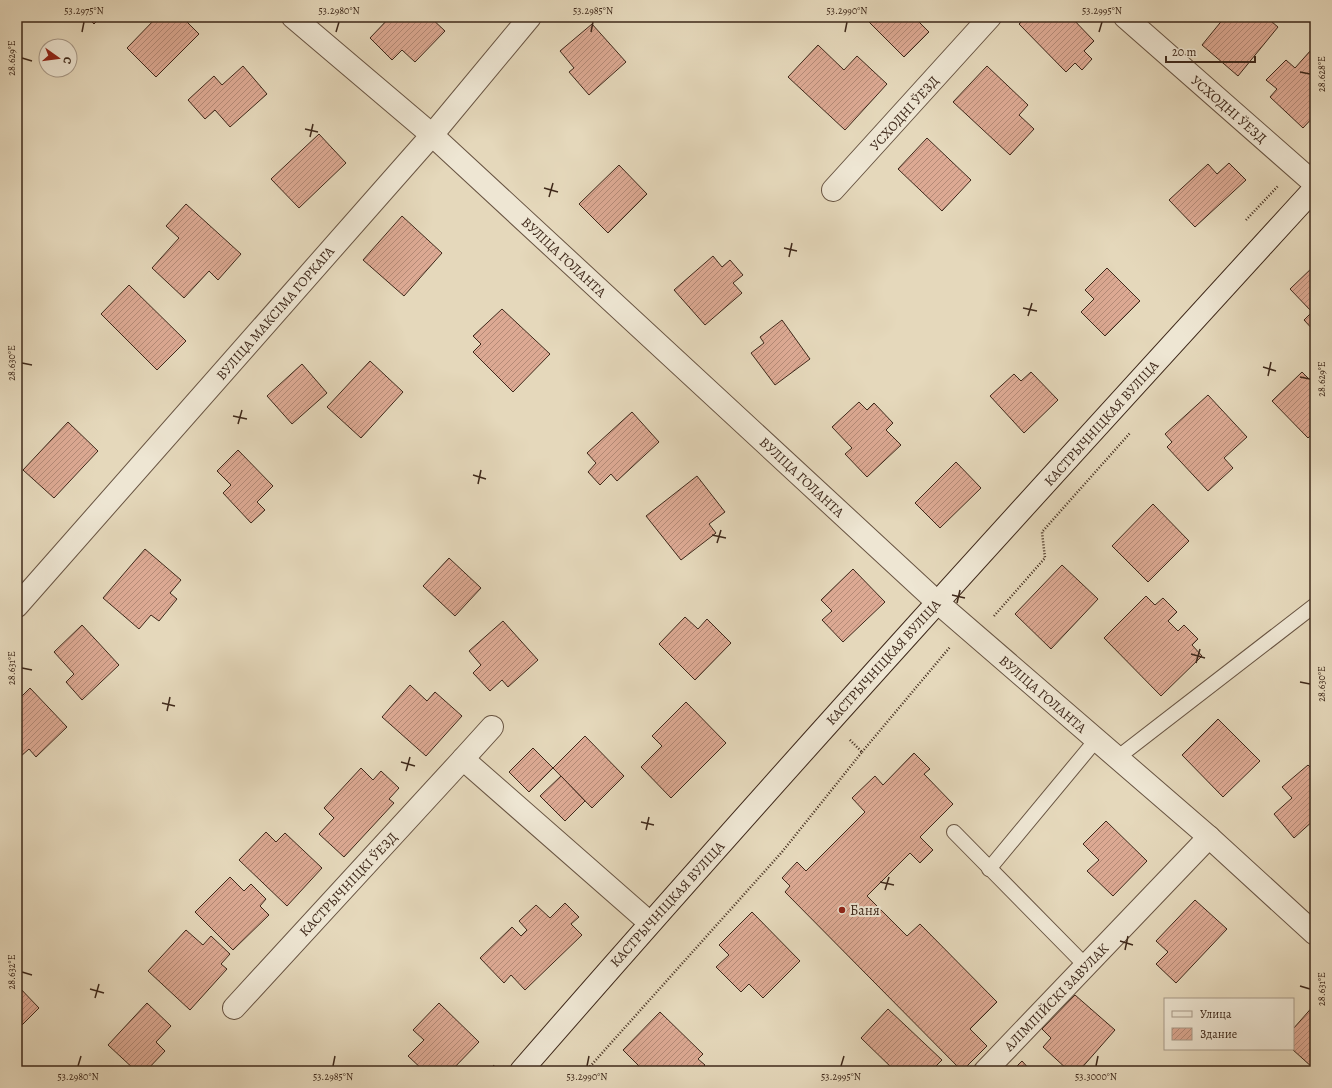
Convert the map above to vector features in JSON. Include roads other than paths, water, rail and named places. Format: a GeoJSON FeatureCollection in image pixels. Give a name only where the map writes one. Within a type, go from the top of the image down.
{"type":"FeatureCollection","features":[{"type":"Feature","properties":{"kind":"street","name":"ВУЛІЦА ГОЛАНТА"},"geometry":{"type":"LineString","coordinates":[[293,17],[432,135],[937,602],[1209,837],[1315,934]]}},
{"type":"Feature","properties":{"kind":"street","name":"ВУЛІЦА МАКСІМА ГОРКАГА"},"geometry":{"type":"LineString","coordinates":[[17,606],[432,135],[530,17]]}},
{"type":"Feature","properties":{"kind":"street","name":"УСХОДНІ ЎЕЗД"},"geometry":{"type":"LineString","coordinates":[[833,190],[990,17]]}},
{"type":"Feature","properties":{"kind":"street","name":"УСХОДНІ ЎЕЗД"},"geometry":{"type":"LineString","coordinates":[[1125,17],[1315,184]]}},
{"type":"Feature","properties":{"kind":"street","name":"КАСТРЫЧНІЦКАЯ ВУЛІЦА"},"geometry":{"type":"LineString","coordinates":[[521,1071],[650,923],[937,602],[1315,188]]}},
{"type":"Feature","properties":{"kind":"street","name":"КАСТРЫЧНІЦКІ ЎЕЗД"},"geometry":{"type":"LineString","coordinates":[[234,1008],[492,727]]}},
{"type":"Feature","properties":{"kind":"street"},"geometry":{"type":"LineString","coordinates":[[463,759],[650,923]]}},
{"type":"Feature","properties":{"kind":"street","name":"АЛІМПІЙСКІ ЗАВУЛАК"},"geometry":{"type":"LineString","coordinates":[[985,1071],[1209,837]]}},
{"type":"Feature","properties":{"kind":"lane"},"geometry":{"type":"LineString","coordinates":[[1117,758],[1315,605]]}},
{"type":"Feature","properties":{"kind":"lane"},"geometry":{"type":"LineString","coordinates":[[989,869],[1096,740]]}},
{"type":"Feature","properties":{"kind":"lane"},"geometry":{"type":"LineString","coordinates":[[954,832],[1086,966]]}},
{"type":"Feature","properties":{"kind":"place","name":"Баня"},"geometry":{"type":"Point","coordinates":[842,910]}}]}
